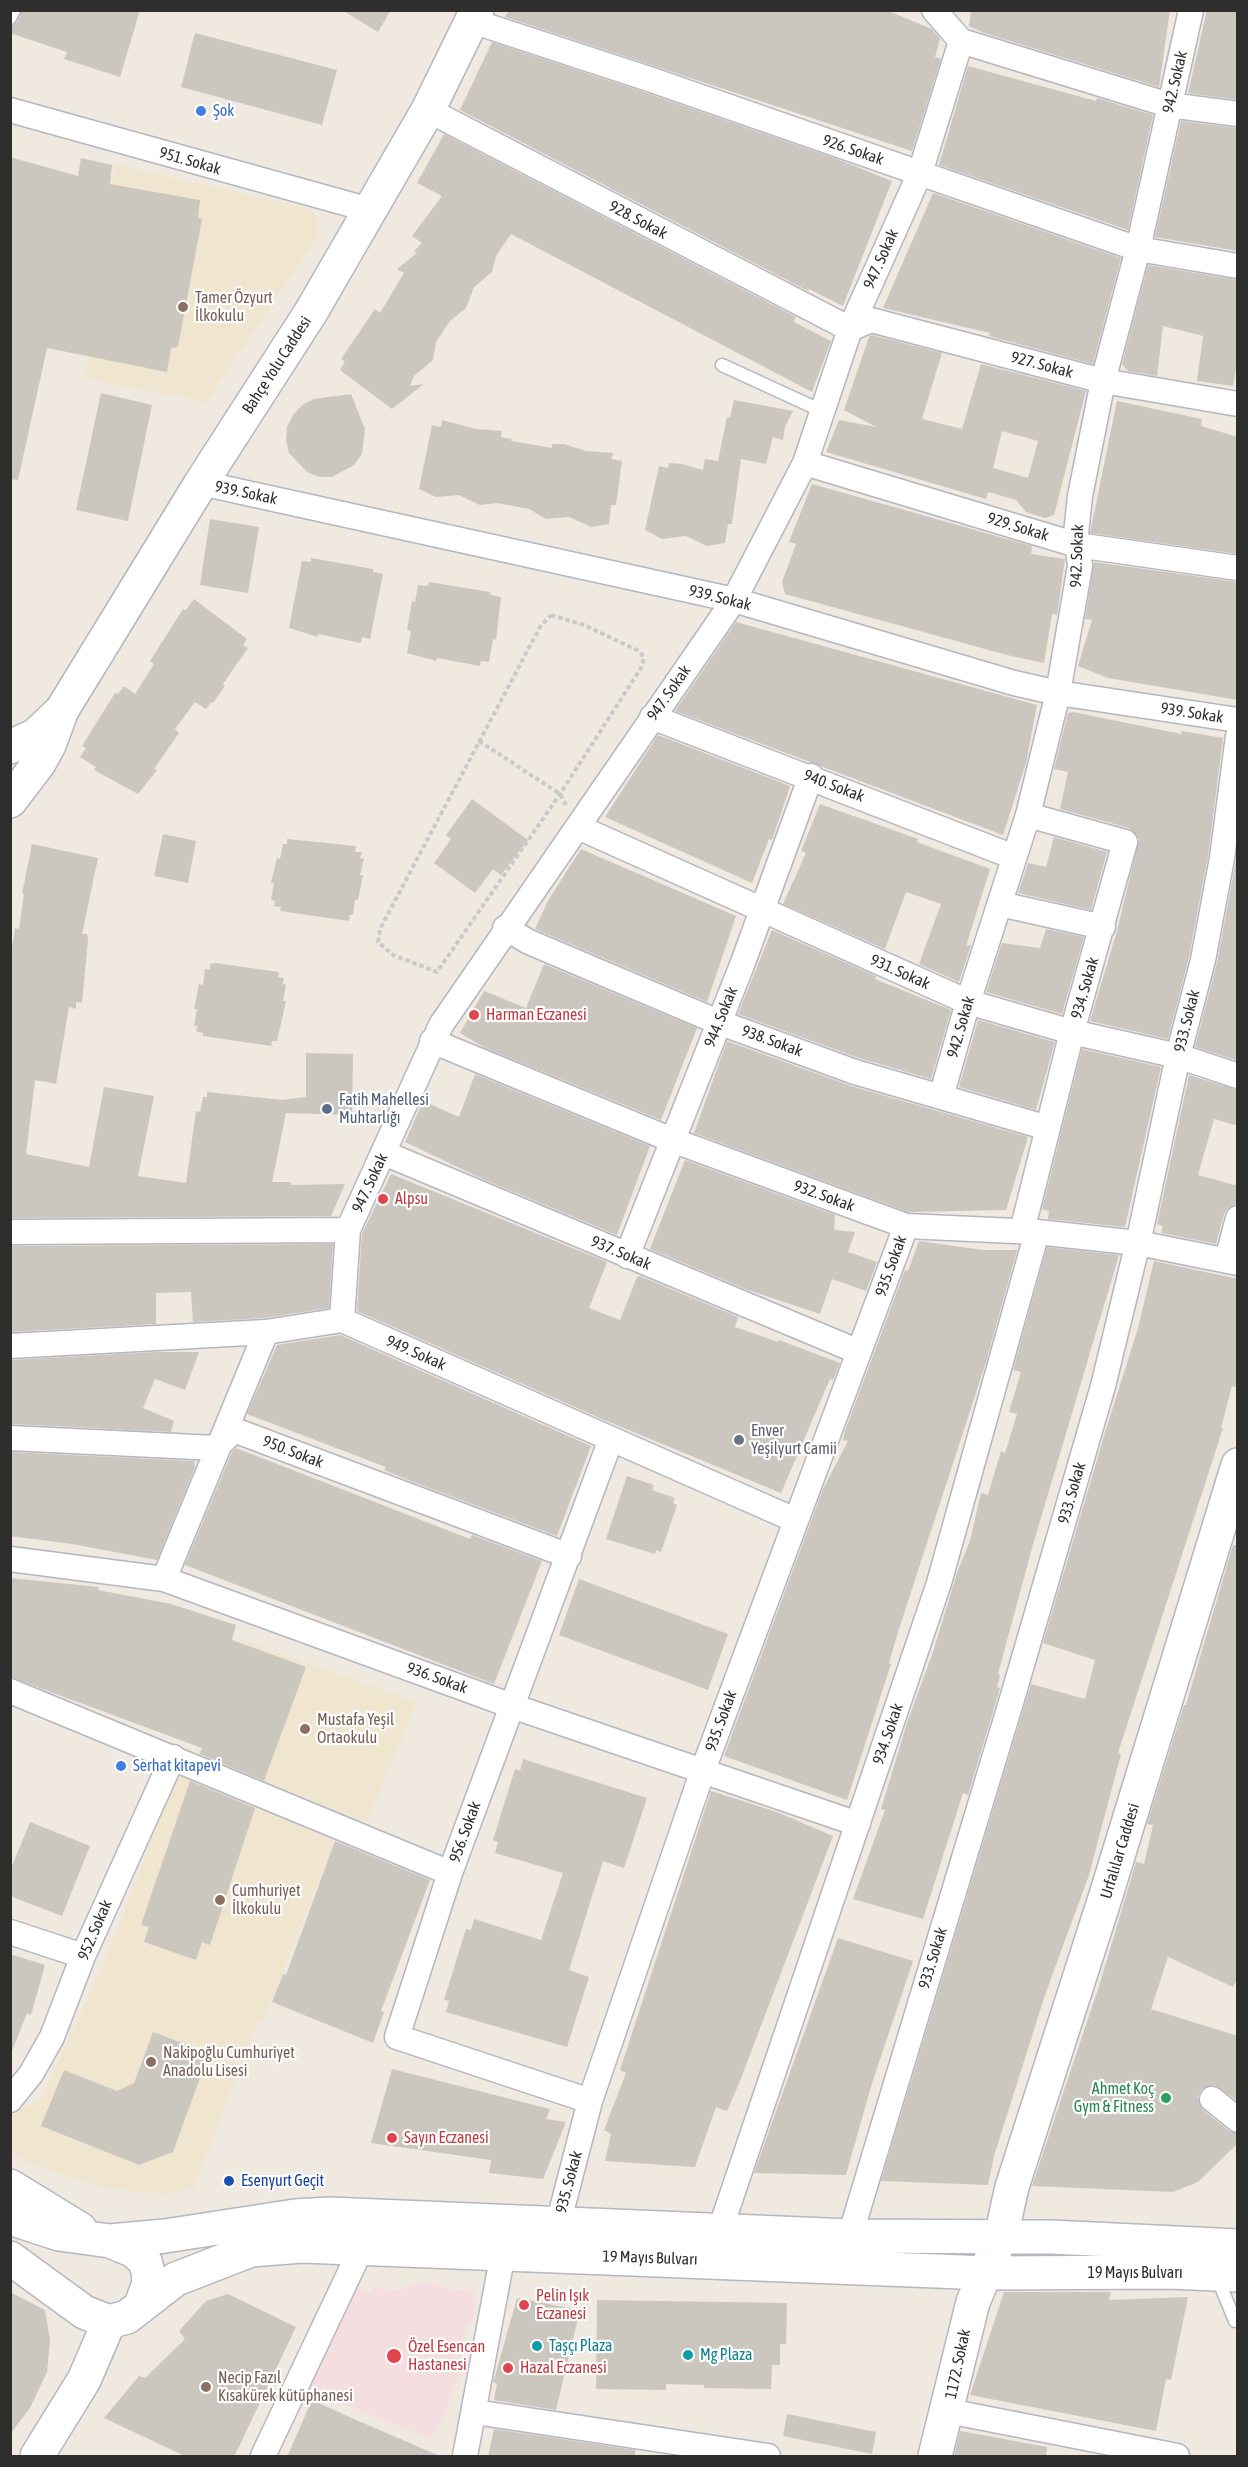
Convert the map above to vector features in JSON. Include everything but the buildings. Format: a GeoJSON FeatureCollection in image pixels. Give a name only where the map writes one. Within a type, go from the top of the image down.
{"type":"FeatureCollection","features":[{"type":"Feature","properties":{"kind":"main road","name":"Bahçe Yolu Caddesi"},"geometry":{"type":"LineString","coordinates":[[15,783],[49,745],[62,710],[201,483],[311,312],[428,110],[474,16]]}},
{"type":"Feature","properties":{"kind":"main road","name":"Bahçe Yolu Caddesi"},"geometry":{"type":"LineString","coordinates":[[10,747],[36,735],[62,710]]}},
{"type":"Feature","properties":{"kind":"main road","name":"Urfalılar Caddesi"},"geometry":{"type":"LineString","coordinates":[[987,2273],[1001,2236],[1012,2187],[1106,1895],[1236,1476]]}},
{"type":"Feature","properties":{"kind":"main road"},"geometry":{"type":"LineString","coordinates":[[10,2186],[102,2240],[134,2251],[145,2261],[149,2283],[141,2305]]}},
{"type":"Feature","properties":{"kind":"main road","name":"19 Mayıs Bulvarı"},"geometry":{"type":"LineString","coordinates":[[10,2218],[59,2234],[102,2240],[165,2236],[295,2216],[330,2214],[850,2236],[1001,2236],[1238,2246]]}},
{"type":"Feature","properties":{"kind":"main road","name":"19 Mayıs Bulvarı"},"geometry":{"type":"LineString","coordinates":[[96,2317],[127,2317],[176,2279],[251,2250],[302,2246],[987,2273],[1226,2274]]}},
{"type":"Feature","properties":{"kind":"main road"},"geometry":{"type":"LineString","coordinates":[[17,2267],[96,2317],[84,2380],[37,2457]]}},
{"type":"Feature","properties":{"kind":"main road","name":"1172. Sokak"},"geometry":{"type":"LineString","coordinates":[[935,2457],[971,2309],[987,2273]]}},
{"type":"Feature","properties":{"kind":"street"},"geometry":{"type":"LineString","coordinates":[[934,10],[961,41],[1169,105],[1238,114]]}},
{"type":"Feature","properties":{"kind":"street","name":"942. Sokak"},"geometry":{"type":"LineString","coordinates":[[941,1097],[968,1002],[1028,815],[1058,693],[1080,566],[1076,534],[1080,496],[1103,381],[1138,249],[1191,10]]}},
{"type":"Feature","properties":{"kind":"street","name":"926. Sokak"},"geometry":{"type":"LineString","coordinates":[[474,16],[1138,249],[1238,266]]}},
{"type":"Feature","properties":{"kind":"street","name":"947. Sokak"},"geometry":{"type":"LineString","coordinates":[[342,1320],[348,1230],[432,1041],[505,928],[734,600],[805,463],[850,329],[920,173],[961,41]]}},
{"type":"Feature","properties":{"kind":"street","name":"951. Sokak"},"geometry":{"type":"LineString","coordinates":[[10,110],[370,210]]}},
{"type":"Feature","properties":{"kind":"street","name":"928. Sokak"},"geometry":{"type":"LineString","coordinates":[[428,110],[850,329]]}},
{"type":"Feature","properties":{"kind":"street","name":"927. Sokak"},"geometry":{"type":"LineString","coordinates":[[850,329],[871,320],[1103,381],[1238,404]]}},
{"type":"Feature","properties":{"kind":"street","name":"929. Sokak"},"geometry":{"type":"LineString","coordinates":[[805,463],[1077,545],[1238,568]]}},
{"type":"Feature","properties":{"kind":"street","name":"939. Sokak"},"geometry":{"type":"LineString","coordinates":[[201,483],[734,600],[1014,683],[1058,693],[1238,720]]}},
{"type":"Feature","properties":{"kind":"street","name":"940. Sokak"},"geometry":{"type":"LineString","coordinates":[[652,717],[811,776],[1014,857]]}},
{"type":"Feature","properties":{"kind":"street","name":"933. Sokak"},"geometry":{"type":"LineString","coordinates":[[850,2236],[1094,1420],[1138,1243],[1178,1056],[1203,960],[1222,858],[1238,736]]}},
{"type":"Feature","properties":{"kind":"street","name":"944. Sokak"},"geometry":{"type":"LineString","coordinates":[[627,1256],[811,776]]}},
{"type":"Feature","properties":{"kind":"street","name":"934. Sokak"},"geometry":{"type":"LineString","coordinates":[[720,2230],[939,1583],[1029,1232],[1048,1128],[1072,1032],[1125,842],[1028,815]]}},
{"type":"Feature","properties":{"kind":"street","name":"931. Sokak"},"geometry":{"type":"LineString","coordinates":[[578,826],[761,911],[968,1002],[1072,1032],[1178,1056],[1238,1076]]}},
{"type":"Feature","properties":{"kind":"street"},"geometry":{"type":"LineString","coordinates":[[1000,904],[1103,927]]}},
{"type":"Feature","properties":{"kind":"street","name":"938. Sokak"},"geometry":{"type":"LineString","coordinates":[[505,928],[529,942],[718,1022],[855,1072],[1048,1128]]}},
{"type":"Feature","properties":{"kind":"street","name":"932. Sokak"},"geometry":{"type":"LineString","coordinates":[[432,1041],[672,1140],[906,1226],[1029,1232],[1138,1243],[1232,1261]]}},
{"type":"Feature","properties":{"kind":"street","name":"937. Sokak"},"geometry":{"type":"LineString","coordinates":[[384,1153],[859,1352]]}},
{"type":"Feature","properties":{"kind":"street"},"geometry":{"type":"LineString","coordinates":[[1232,1261],[1238,1218]]}},
{"type":"Feature","properties":{"kind":"street","name":"935. Sokak"},"geometry":{"type":"LineString","coordinates":[[558,2224],[590,2102],[703,1770],[906,1226]]}},
{"type":"Feature","properties":{"kind":"street"},"geometry":{"type":"LineString","coordinates":[[10,1232],[348,1230]]}},
{"type":"Feature","properties":{"kind":"street"},"geometry":{"type":"LineString","coordinates":[[10,1346],[266,1332],[342,1320]]}},
{"type":"Feature","properties":{"kind":"street","name":"949. Sokak"},"geometry":{"type":"LineString","coordinates":[[342,1320],[795,1520]]}},
{"type":"Feature","properties":{"kind":"street"},"geometry":{"type":"LineString","coordinates":[[164,1579],[216,1448],[266,1332]]}},
{"type":"Feature","properties":{"kind":"street","name":"950. Sokak"},"geometry":{"type":"LineString","coordinates":[[216,1448],[234,1430],[569,1556]]}},
{"type":"Feature","properties":{"kind":"street"},"geometry":{"type":"LineString","coordinates":[[10,1438],[216,1448]]}},
{"type":"Feature","properties":{"kind":"street","name":"956. Sokak"},"geometry":{"type":"LineString","coordinates":[[590,2102],[397,2037],[450,1873],[612,1439]]}},
{"type":"Feature","properties":{"kind":"street","name":"936. Sokak"},"geometry":{"type":"LineString","coordinates":[[10,1559],[164,1579],[512,1706],[858,1824]]}},
{"type":"Feature","properties":{"kind":"street"},"geometry":{"type":"LineString","coordinates":[[10,1691],[450,1873]]}},
{"type":"Feature","properties":{"kind":"street","name":"952. Sokak"},"geometry":{"type":"LineString","coordinates":[[10,2100],[31,2074],[52,2037],[83,1956],[173,1757]]}},
{"type":"Feature","properties":{"kind":"street"},"geometry":{"type":"LineString","coordinates":[[10,1932],[83,1956]]}},
{"type":"Feature","properties":{"kind":"street"},"geometry":{"type":"LineString","coordinates":[[1212,2100],[1238,2120]]}},
{"type":"Feature","properties":{"kind":"street"},"geometry":{"type":"LineString","coordinates":[[262,2457],[361,2248]]}},
{"type":"Feature","properties":{"kind":"street"},"geometry":{"type":"LineString","coordinates":[[465,2457],[503,2253]]}},
{"type":"Feature","properties":{"kind":"street"},"geometry":{"type":"LineString","coordinates":[[948,2411],[1177,2457]]}},
{"type":"Feature","properties":{"kind":"street"},"geometry":{"type":"LineString","coordinates":[[475,2412],[636,2446],[768,2457]]}},
{"type":"Feature","properties":{"kind":"lane"},"geometry":{"type":"LineString","coordinates":[[10,18],[14,10]]}},
{"type":"Feature","properties":{"kind":"lane"},"geometry":{"type":"LineString","coordinates":[[722,365],[822,411]]}},
{"type":"Feature","properties":{"kind":"lane"},"geometry":{"type":"LineString","coordinates":[[1226,2274],[1235,2321],[1238,2321]]}},
{"type":"Feature","properties":{"kind":"path"},"geometry":{"type":"LineString","coordinates":[[551,615],[584,625],[639,651],[644,658],[641,668],[560,794],[437,972],[393,955],[378,942],[380,928],[479,741],[540,627],[551,615]]}},
{"type":"Feature","properties":{"kind":"path"},"geometry":{"type":"LineString","coordinates":[[479,741],[560,794],[578,826]]}},
{"type":"Feature","properties":{"kind":"shaded area","name":"Tamer Özyurt İlkokulu"},"geometry":{"type":"Polygon","coordinates":[[[115,164],[311,209],[315,212],[319,235],[206,402],[85,379],[115,164]]]}},
{"type":"Feature","properties":{"kind":"shaded area","name":"Mustafa Yeşil Ortaokulu"},"geometry":{"type":"Polygon","coordinates":[[[241,1640],[417,1702],[365,1827],[194,1756],[241,1640]]]}},
{"type":"Feature","properties":{"kind":"shaded area"},"geometry":{"type":"Polygon","coordinates":[[[177,1774],[336,1837],[263,2022],[258,2021],[194,2188],[165,2194],[101,2188],[35,2166],[11,2152],[11,2118],[22,2107],[39,2102],[104,1963],[177,1774]]]}},
{"type":"Feature","properties":{"kind":"shaded area","name":"Özel Esencan Hastanesi"},"geometry":{"type":"Polygon","coordinates":[[[426,2282],[456,2290],[473,2289],[476,2304],[471,2323],[466,2325],[459,2374],[447,2408],[431,2439],[308,2390],[358,2288],[370,2294],[372,2288],[402,2290],[412,2284],[426,2282]]]}},
{"type":"Feature","properties":{"kind":"place","name":"Şok"},"geometry":{"type":"Point","coordinates":[201,111]}},
{"type":"Feature","properties":{"kind":"place","name":"Tamer Özyurt İlkokulu"},"geometry":{"type":"Point","coordinates":[183,307]}},
{"type":"Feature","properties":{"kind":"place","name":"Harman Eczanesi"},"geometry":{"type":"Point","coordinates":[474,1015]}},
{"type":"Feature","properties":{"kind":"place","name":"Fatih Mahellesi Muhtarlığı"},"geometry":{"type":"Point","coordinates":[327,1109]}},
{"type":"Feature","properties":{"kind":"place","name":"Alpsu"},"geometry":{"type":"Point","coordinates":[383,1199]}},
{"type":"Feature","properties":{"kind":"place","name":"Enver Yeşilyurt Camii"},"geometry":{"type":"Point","coordinates":[739,1440]}},
{"type":"Feature","properties":{"kind":"place","name":"Mustafa Yeşil Ortaokulu"},"geometry":{"type":"Point","coordinates":[305,1729]}},
{"type":"Feature","properties":{"kind":"place","name":"Serhat kitapevi"},"geometry":{"type":"Point","coordinates":[121,1766]}},
{"type":"Feature","properties":{"kind":"place","name":"Cumhuriyet İlkokulu"},"geometry":{"type":"Point","coordinates":[220,1900]}},
{"type":"Feature","properties":{"kind":"place","name":"Nakipoğlu Cumhuriyet Anadolu Lisesi"},"geometry":{"type":"Point","coordinates":[151,2062]}},
{"type":"Feature","properties":{"kind":"place","name":"Ahmet Koç Gym & Fitness"},"geometry":{"type":"Point","coordinates":[1166,2098]}},
{"type":"Feature","properties":{"kind":"place","name":"Sayın Eczanesi"},"geometry":{"type":"Point","coordinates":[392,2138]}},
{"type":"Feature","properties":{"kind":"place","name":"Esenyurt Geçit"},"geometry":{"type":"Point","coordinates":[229,2181]}},
{"type":"Feature","properties":{"kind":"place","name":"Pelin Işık Eczanesi"},"geometry":{"type":"Point","coordinates":[524,2305]}},
{"type":"Feature","properties":{"kind":"place","name":"Taşçı Plaza"},"geometry":{"type":"Point","coordinates":[537,2346]}},
{"type":"Feature","properties":{"kind":"place","name":"Mg Plaza"},"geometry":{"type":"Point","coordinates":[688,2355]}},
{"type":"Feature","properties":{"kind":"place","name":"Özel Esencan Hastanesi"},"geometry":{"type":"Point","coordinates":[394,2356]}},
{"type":"Feature","properties":{"kind":"place","name":"Hazal Eczanesi"},"geometry":{"type":"Point","coordinates":[508,2368]}},
{"type":"Feature","properties":{"kind":"place","name":"Necip Fazıl Kısakürek kütüphanesi"},"geometry":{"type":"Point","coordinates":[206,2387]}}]}
